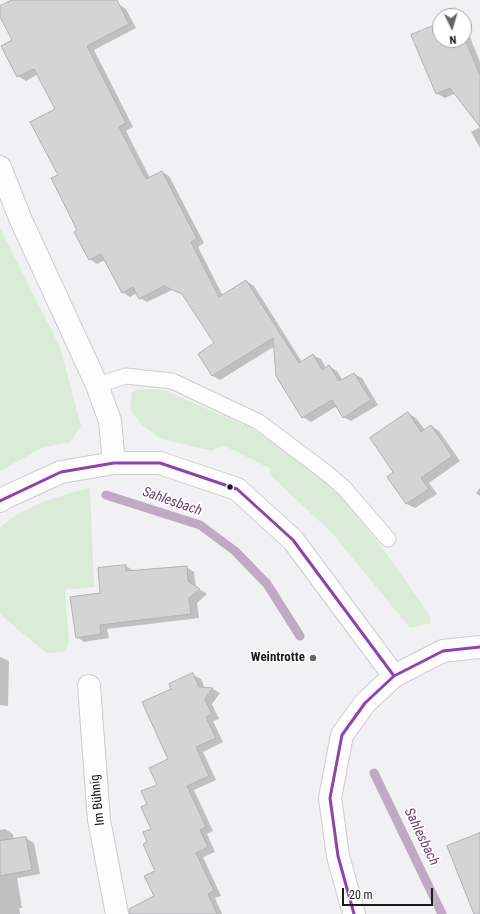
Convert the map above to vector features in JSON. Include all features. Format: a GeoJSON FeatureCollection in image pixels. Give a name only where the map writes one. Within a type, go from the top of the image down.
{"type":"FeatureCollection","features":[{"type":"Feature","properties":{"kind":"street"},"geometry":{"type":"LineString","coordinates":[[0,167],[20,218],[97,386],[110,421],[114,463]]}},
{"type":"Feature","properties":{"kind":"street"},"geometry":{"type":"LineString","coordinates":[[0,502],[4,498],[61,472],[114,463],[160,462],[237,489],[294,540],[394,676]]}},
{"type":"Feature","properties":{"kind":"street"},"geometry":{"type":"LineString","coordinates":[[354,914],[338,856],[330,798],[342,735],[365,703],[394,676],[443,651],[480,647]]}},
{"type":"Feature","properties":{"kind":"street","name":"Im Bühnig"},"geometry":{"type":"LineString","coordinates":[[89,686],[99,820],[117,914]]}},
{"type":"Feature","properties":{"kind":"lane"},"geometry":{"type":"LineString","coordinates":[[97,386],[126,376],[172,381],[259,422],[328,474],[344,488],[388,539]]}},
{"type":"Feature","properties":{"kind":"green space"},"geometry":{"type":"Polygon","coordinates":[[[0,228],[60,347],[81,426],[70,442],[42,448],[0,471],[0,228]]]}},
{"type":"Feature","properties":{"kind":"green space"},"geometry":{"type":"Polygon","coordinates":[[[138,389],[164,390],[249,427],[304,462],[342,497],[381,546],[429,614],[431,623],[410,628],[332,533],[269,474],[271,469],[223,445],[212,451],[161,439],[143,426],[130,410],[132,392],[138,389]]]}},
{"type":"Feature","properties":{"kind":"green space"},"geometry":{"type":"Polygon","coordinates":[[[90,488],[94,587],[65,590],[69,643],[64,652],[46,653],[0,614],[0,528],[20,513],[42,502],[90,488]]]}},
{"type":"Feature","properties":{"kind":"building"},"geometry":{"type":"Polygon","coordinates":[[[12,0],[117,0],[129,24],[87,46],[126,123],[119,127],[146,179],[162,171],[197,239],[191,242],[219,297],[246,280],[299,363],[313,354],[322,370],[329,365],[339,381],[354,373],[371,400],[343,418],[332,400],[302,418],[276,376],[273,338],[212,376],[198,354],[214,343],[182,294],[164,286],[139,299],[133,287],[122,293],[101,254],[89,260],[74,232],[77,230],[51,178],[58,175],[30,122],[55,109],[34,69],[17,77],[1,46],[12,40],[0,17],[0,6],[12,0]]]}},
{"type":"Feature","properties":{"kind":"building"},"geometry":{"type":"Polygon","coordinates":[[[432,26],[432,48],[469,48],[480,75],[480,127],[450,88],[436,94],[411,35],[432,26]]]}},
{"type":"Feature","properties":{"kind":"building"},"geometry":{"type":"Polygon","coordinates":[[[408,412],[421,432],[431,425],[452,456],[421,478],[429,489],[406,504],[387,477],[393,472],[370,438],[408,412]]]}},
{"type":"Feature","properties":{"kind":"building"},"geometry":{"type":"Polygon","coordinates":[[[126,565],[126,571],[187,566],[188,581],[200,589],[189,598],[191,614],[100,625],[101,634],[76,638],[70,597],[100,593],[98,568],[126,565]]]}},
{"type":"Feature","properties":{"kind":"building"},"geometry":{"type":"Polygon","coordinates":[[[193,673],[199,687],[213,688],[205,699],[212,714],[206,717],[216,738],[196,747],[209,776],[187,786],[206,827],[200,830],[208,847],[196,853],[214,891],[208,894],[217,914],[129,914],[129,909],[154,896],[144,876],[155,871],[143,844],[147,842],[143,832],[151,829],[141,807],[147,804],[141,791],[157,785],[149,768],[168,759],[142,702],[171,689],[169,684],[193,673]]]}},
{"type":"Feature","properties":{"kind":"building"},"geometry":{"type":"Polygon","coordinates":[[[480,833],[480,914],[474,914],[447,846],[480,833]]]}},
{"type":"Feature","properties":{"kind":"building"},"geometry":{"type":"Polygon","coordinates":[[[26,837],[32,870],[0,876],[0,841],[26,837]]]}},
{"type":"Feature","properties":{"kind":"waterway","name":"Sahlesbach"},"geometry":{"type":"LineString","coordinates":[[106,495],[200,525],[235,551],[267,584],[300,636]]}},
{"type":"Feature","properties":{"kind":"waterway","name":"Sahlesbach"},"geometry":{"type":"LineString","coordinates":[[374,773],[442,914]]}},
{"type":"Feature","properties":{"kind":"transit line"},"geometry":{"type":"LineString","coordinates":[[0,501],[61,472],[114,463],[160,463],[237,489],[293,540],[394,676]]}},
{"type":"Feature","properties":{"kind":"transit line"},"geometry":{"type":"LineString","coordinates":[[354,914],[338,856],[330,798],[342,735],[365,703],[394,676],[443,651],[480,647]]}},
{"type":"Feature","properties":{"kind":"place","name":"Weintrotte"},"geometry":{"type":"Point","coordinates":[313,658]}}]}
